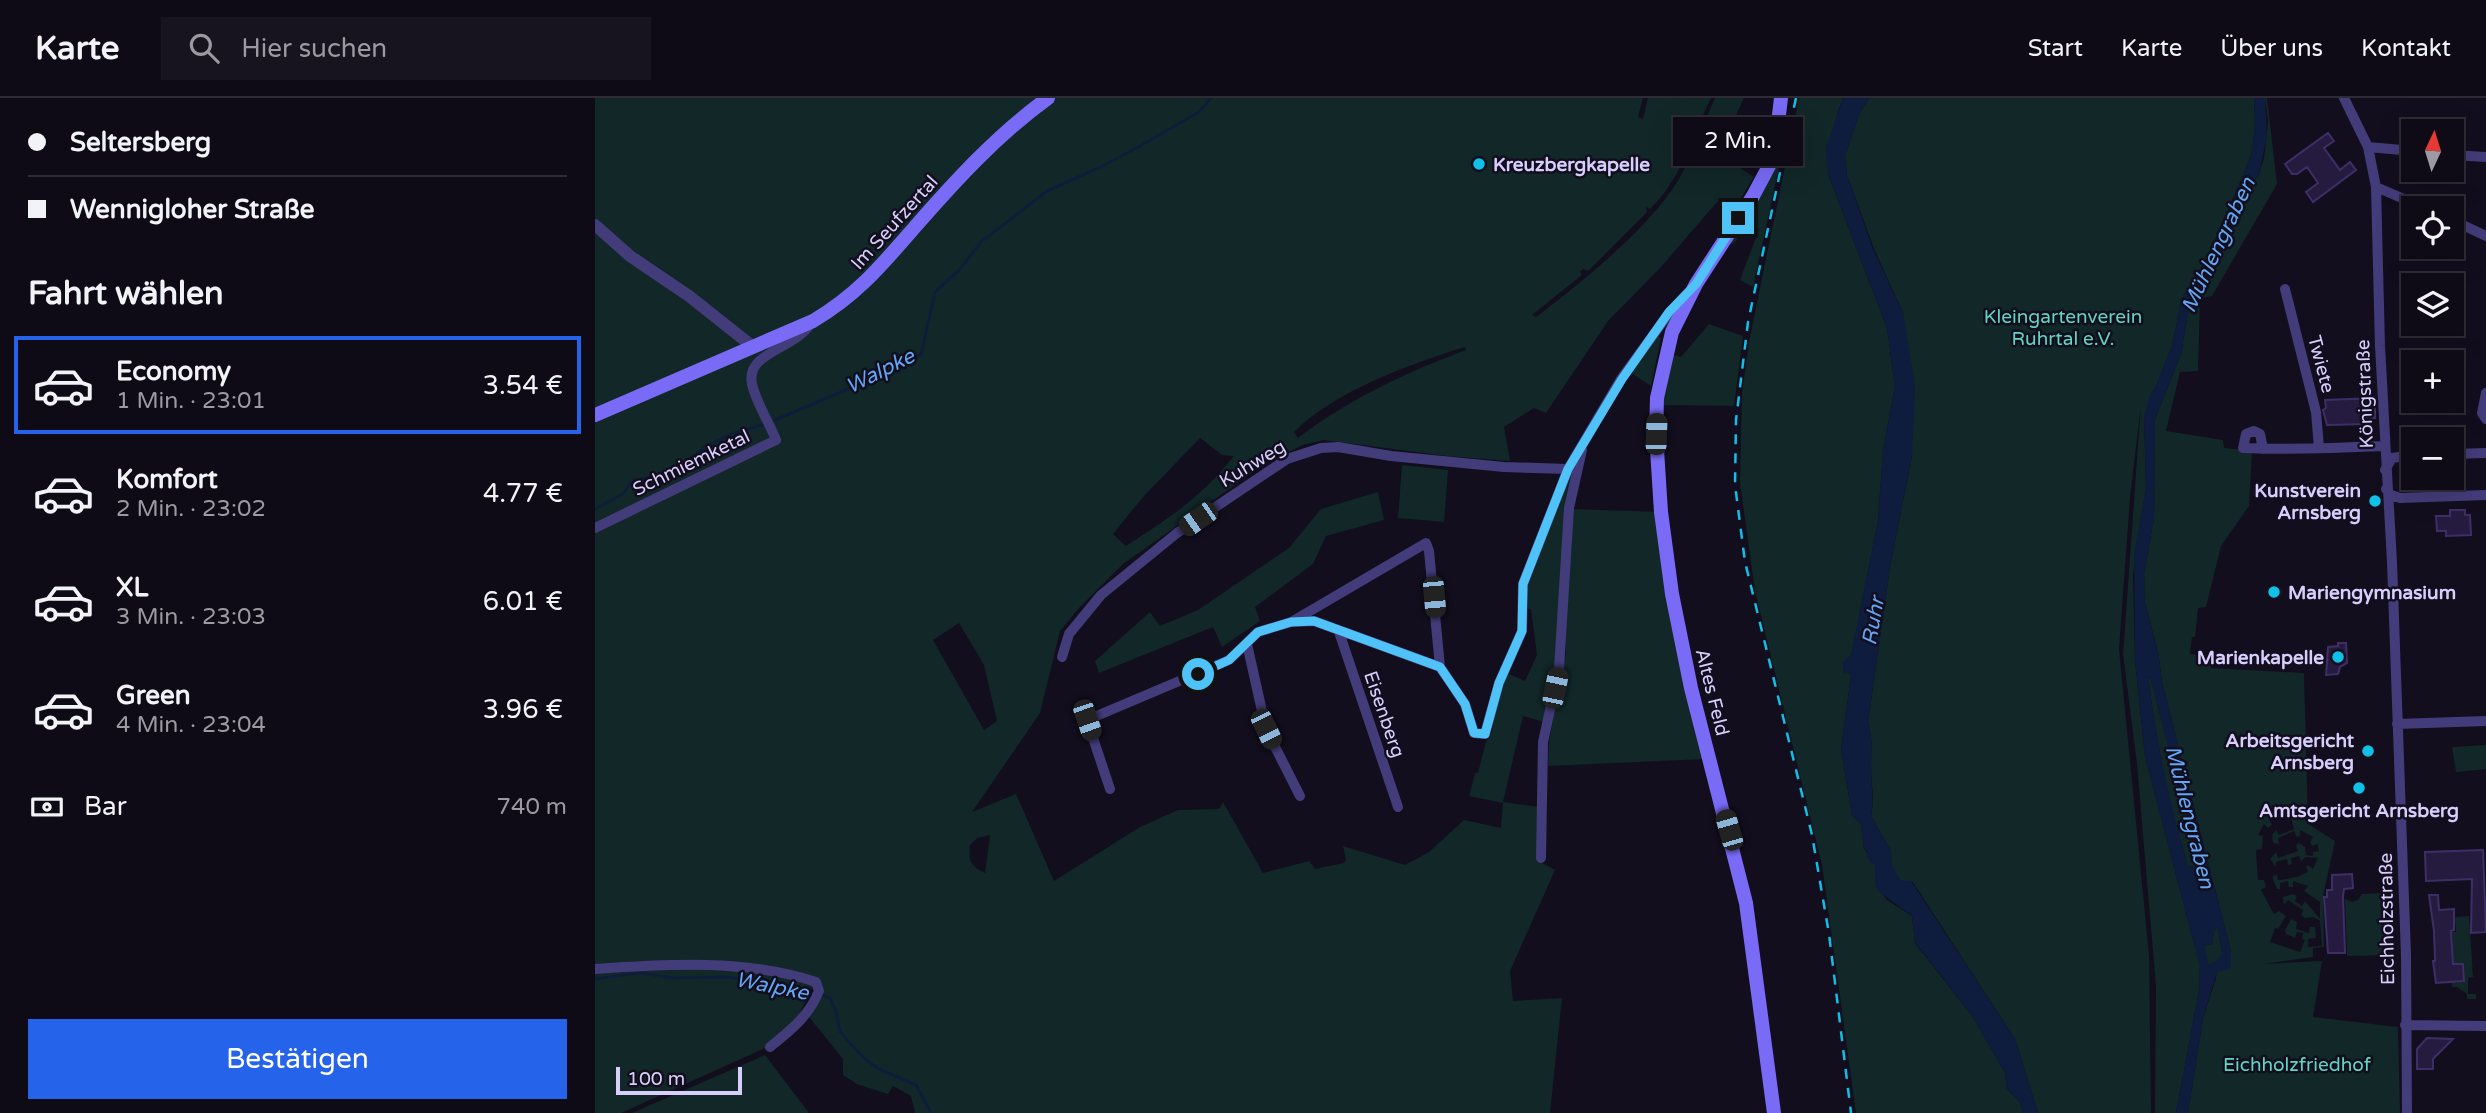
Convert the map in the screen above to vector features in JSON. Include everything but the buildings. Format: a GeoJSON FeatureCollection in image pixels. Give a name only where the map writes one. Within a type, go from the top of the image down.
{"type":"FeatureCollection","features":[{"type":"Feature","properties":{"kind":"main road","name":"Im Seufzertal"},"geometry":{"type":"LineString","coordinates":[[595,415],[813,321],[858,291],[955,182],[1000,137],[1048,98]]}},
{"type":"Feature","properties":{"kind":"main road","name":"Altes Feld"},"geometry":{"type":"LineString","coordinates":[[1774,1113],[1747,903],[1691,688],[1670,581],[1661,512],[1656,434],[1657,398],[1666,329],[1753,196],[1769,166],[1776,140],[1781,98]]}},
{"type":"Feature","properties":{"kind":"street","name":"Königstraße"},"geometry":{"type":"LineString","coordinates":[[2344,98],[2368,146],[2377,187],[2385,471],[2397,724]]}},
{"type":"Feature","properties":{"kind":"street"},"geometry":{"type":"LineString","coordinates":[[2368,146],[2401,150]]}},
{"type":"Feature","properties":{"kind":"street"},"geometry":{"type":"LineString","coordinates":[[2464,156],[2486,157]]}},
{"type":"Feature","properties":{"kind":"street"},"geometry":{"type":"LineString","coordinates":[[2377,187],[2401,198]]}},
{"type":"Feature","properties":{"kind":"street"},"geometry":{"type":"LineString","coordinates":[[595,225],[630,256],[689,296],[752,346]]}},
{"type":"Feature","properties":{"kind":"street"},"geometry":{"type":"LineString","coordinates":[[2464,226],[2486,236]]}},
{"type":"Feature","properties":{"kind":"street","name":"Twiete"},"geometry":{"type":"LineString","coordinates":[[2285,289],[2316,412],[2319,448]]}},
{"type":"Feature","properties":{"kind":"street","name":"Schmiemketal"},"geometry":{"type":"LineString","coordinates":[[595,528],[776,440],[752,385],[753,369],[759,360],[772,351],[796,340],[807,331],[813,321]]}},
{"type":"Feature","properties":{"kind":"street"},"geometry":{"type":"LineString","coordinates":[[1110,789],[1087,720],[1229,660],[1258,632],[1291,622],[1426,542],[1440,667],[1465,704],[1474,733],[1485,734],[1499,683],[1522,631],[1523,584],[1568,469],[1622,379],[1666,329]]}},
{"type":"Feature","properties":{"kind":"street"},"geometry":{"type":"LineString","coordinates":[[2486,393],[2482,413],[2486,419]]}},
{"type":"Feature","properties":{"kind":"street"},"geometry":{"type":"LineString","coordinates":[[1541,858],[1543,741],[1559,668],[1569,508],[1585,437]]}},
{"type":"Feature","properties":{"kind":"street","name":"Kuhweg"},"geometry":{"type":"LineString","coordinates":[[1062,657],[1069,634],[1101,594],[1177,533],[1287,459],[1321,448],[1338,447],[1391,456],[1504,467],[1568,469]]}},
{"type":"Feature","properties":{"kind":"street"},"geometry":{"type":"LineString","coordinates":[[2263,449],[2385,447],[2398,456],[2390,460],[2385,471]]}},
{"type":"Feature","properties":{"kind":"street"},"geometry":{"type":"LineString","coordinates":[[2464,454],[2486,453]]}},
{"type":"Feature","properties":{"kind":"street"},"geometry":{"type":"LineString","coordinates":[[2386,489],[2391,495],[2400,498],[2486,495]]}},
{"type":"Feature","properties":{"kind":"street"},"geometry":{"type":"LineString","coordinates":[[2389,514],[2392,504],[2400,498]]}},
{"type":"Feature","properties":{"kind":"street"},"geometry":{"type":"LineString","coordinates":[[1291,622],[1314,621],[1440,667]]}},
{"type":"Feature","properties":{"kind":"street","name":"Eisenberg"},"geometry":{"type":"LineString","coordinates":[[1339,632],[1398,807]]}},
{"type":"Feature","properties":{"kind":"street"},"geometry":{"type":"LineString","coordinates":[[1247,644],[1266,729],[1300,796]]}},
{"type":"Feature","properties":{"kind":"street"},"geometry":{"type":"LineString","coordinates":[[2397,724],[2486,721]]}},
{"type":"Feature","properties":{"kind":"street","name":"Eichholzstraße"},"geometry":{"type":"LineString","coordinates":[[2397,724],[2406,956],[2407,1113]]}},
{"type":"Feature","properties":{"kind":"street"},"geometry":{"type":"LineString","coordinates":[[595,969],[673,963],[740,969],[815,982],[819,991],[814,1002],[792,1029],[770,1047]]}},
{"type":"Feature","properties":{"kind":"street"},"geometry":{"type":"LineString","coordinates":[[2405,1025],[2486,1026]]}},
{"type":"Feature","properties":{"kind":"green space"},"geometry":{"type":"Polygon","coordinates":[[[595,98],[1643,98],[1638,117],[1643,119],[1648,98],[1711,98],[1697,128],[1692,127],[1690,131],[1695,133],[1691,143],[1677,174],[1665,192],[1650,209],[1646,207],[1647,212],[1588,271],[1583,269],[1580,272],[1582,275],[1532,315],[1536,317],[1614,253],[1668,195],[1685,167],[1715,98],[1744,98],[1718,154],[1754,177],[1735,208],[1717,202],[1661,267],[1608,321],[1546,413],[1534,408],[1504,427],[1510,461],[1323,440],[1303,445],[1266,463],[1123,564],[1079,608],[1060,631],[1040,713],[972,812],[1016,794],[1054,881],[1140,827],[1178,810],[1219,809],[1223,802],[1263,873],[1309,861],[1315,869],[1344,863],[1346,859],[1343,846],[1405,865],[1429,852],[1464,820],[1501,828],[1503,803],[1469,796],[1486,742],[1492,732],[1495,706],[1507,673],[1525,681],[1537,655],[1531,610],[1525,607],[1526,588],[1573,468],[1558,659],[1544,722],[1523,716],[1503,802],[1539,807],[1537,860],[1555,870],[1510,971],[1513,1001],[1562,998],[1550,1113],[915,1113],[911,1096],[893,1086],[888,1094],[857,1084],[843,1075],[843,1059],[809,1017],[824,993],[819,982],[815,982],[792,1029],[765,1048],[621,1113],[595,1113],[595,98]],[[1465,347],[1374,380],[1330,404],[1294,432],[1298,438],[1337,411],[1379,388],[1466,350],[1465,347]],[[1200,438],[1143,497],[1113,534],[1126,546],[1184,506],[1209,484],[1234,456],[1222,455],[1200,438]],[[959,623],[933,640],[984,730],[997,721],[984,665],[959,623]],[[990,835],[977,838],[970,845],[970,859],[976,868],[985,873],[990,835]]]}},
{"type":"Feature","properties":{"kind":"green space"},"geometry":{"type":"Polygon","coordinates":[[[1799,98],[1843,98],[1838,111],[1828,174],[1887,328],[1895,386],[1883,451],[1878,521],[1848,672],[1851,676],[1841,749],[1852,815],[1861,824],[1864,848],[1875,865],[1875,884],[1887,900],[1912,916],[1915,943],[1973,1017],[2005,1073],[2007,1089],[2020,1102],[2023,1113],[1856,1113],[1822,865],[1755,591],[1740,483],[1742,393],[1749,342],[1799,98]]]}},
{"type":"Feature","properties":{"kind":"green space"},"geometry":{"type":"Polygon","coordinates":[[[1869,98],[2254,98],[2255,127],[2251,157],[2206,260],[2182,298],[2172,346],[2144,417],[2146,487],[2133,574],[2135,659],[2159,657],[2145,602],[2144,574],[2154,518],[2155,419],[2181,354],[2189,307],[2222,248],[2233,218],[2259,174],[2264,158],[2268,121],[2267,98],[2277,184],[2212,296],[2200,298],[2198,371],[2180,372],[2166,431],[2223,440],[2224,448],[2252,451],[2249,506],[2221,546],[2206,607],[2198,608],[2190,654],[2216,657],[2211,668],[2304,673],[2308,824],[2335,841],[2323,896],[2324,947],[2313,948],[2313,957],[2263,964],[2322,961],[2313,1017],[2398,1027],[2400,1113],[2188,1113],[2203,1018],[2216,978],[2217,961],[2200,969],[2199,991],[2176,1113],[2155,1113],[2156,986],[2137,764],[2123,654],[2141,404],[2130,498],[2119,649],[2149,955],[2151,1113],[2038,1113],[2015,1039],[1912,881],[1900,881],[1891,866],[1891,851],[1871,816],[1871,734],[1868,722],[1890,567],[1912,455],[1903,313],[1874,249],[1847,175],[1845,156],[1859,114],[1869,98]],[[2159,658],[2135,660],[2145,756],[2195,947],[2212,944],[2214,931],[2218,927],[2222,953],[2231,952],[2162,682],[2159,658]],[[2289,810],[2269,819],[2272,825],[2268,828],[2264,824],[2258,835],[2263,836],[2262,849],[2256,850],[2258,880],[2264,880],[2266,887],[2261,890],[2274,914],[2279,911],[2286,916],[2278,929],[2275,928],[2270,942],[2300,952],[2305,940],[2302,939],[2303,933],[2297,932],[2295,938],[2286,934],[2285,930],[2291,919],[2297,922],[2296,929],[2309,933],[2310,927],[2315,927],[2316,938],[2308,939],[2308,947],[2322,946],[2320,921],[2313,917],[2305,918],[2301,915],[2303,910],[2288,900],[2284,905],[2283,897],[2293,894],[2297,896],[2295,901],[2302,906],[2305,901],[2320,919],[2320,902],[2304,891],[2308,886],[2293,881],[2293,887],[2289,887],[2288,881],[2280,883],[2280,889],[2277,889],[2272,877],[2277,874],[2278,880],[2305,874],[2308,872],[2306,867],[2308,865],[2313,869],[2318,858],[2306,857],[2301,861],[2299,856],[2291,858],[2292,864],[2288,865],[2287,859],[2276,862],[2276,867],[2270,859],[2276,852],[2278,858],[2298,851],[2296,845],[2299,843],[2305,847],[2306,855],[2313,856],[2313,852],[2319,851],[2317,844],[2312,846],[2310,842],[2313,837],[2300,830],[2300,836],[2297,837],[2294,831],[2278,838],[2279,844],[2273,843],[2272,835],[2276,830],[2279,835],[2294,829],[2289,810]]]}},
{"type":"Feature","properties":{"kind":"green space"},"geometry":{"type":"Polygon","coordinates":[[[1776,161],[1780,162],[1753,287],[1740,280],[1759,229],[1747,224],[1733,245],[1730,242],[1776,161]]]}},
{"type":"Feature","properties":{"kind":"green space"},"geometry":{"type":"Polygon","coordinates":[[[1709,324],[1743,336],[1734,406],[1661,405],[1671,354],[1681,357],[1709,324]]]}},
{"type":"Feature","properties":{"kind":"green space"},"geometry":{"type":"Polygon","coordinates":[[[1656,335],[1661,338],[1651,386],[1631,373],[1656,335]]]}},
{"type":"Feature","properties":{"kind":"green space"},"geometry":{"type":"Polygon","coordinates":[[[1402,465],[1448,470],[1444,522],[1398,518],[1402,465]]]}},
{"type":"Feature","properties":{"kind":"green space"},"geometry":{"type":"Polygon","coordinates":[[[1378,492],[1384,520],[1326,536],[1313,564],[1255,607],[1260,621],[1222,647],[1213,627],[1099,673],[1095,661],[1150,612],[1160,626],[1198,610],[1289,548],[1321,509],[1378,492]]]}},
{"type":"Feature","properties":{"kind":"green space"},"geometry":{"type":"Polygon","coordinates":[[[1570,509],[1661,512],[1704,759],[1548,766],[1549,741],[1566,652],[1566,593],[1572,546],[1570,509]]]}},
{"type":"Feature","properties":{"kind":"green space"},"geometry":{"type":"Polygon","coordinates":[[[2151,677],[2200,869],[2188,866],[2175,819],[2155,726],[2148,678],[2151,677]]]}},
{"type":"Feature","properties":{"kind":"green space"},"geometry":{"type":"Polygon","coordinates":[[[2486,745],[2486,769],[2456,772],[2452,747],[2486,745]]]}},
{"type":"Feature","properties":{"kind":"green space"},"geometry":{"type":"Polygon","coordinates":[[[2390,893],[2392,955],[2347,956],[2345,899],[2352,902],[2358,900],[2362,894],[2390,893]]]}},
{"type":"Feature","properties":{"kind":"green space"},"geometry":{"type":"Polygon","coordinates":[[[2469,916],[2473,977],[2468,978],[2468,994],[2476,994],[2476,999],[2467,999],[2467,994],[2457,987],[2452,987],[2452,983],[2465,982],[2464,963],[2454,963],[2452,932],[2456,932],[2455,917],[2469,916]]]}},
{"type":"Feature","properties":{"kind":"green space"},"geometry":{"type":"Polygon","coordinates":[[[765,1055],[809,1113],[632,1113],[765,1055]]]}},
{"type":"Feature","properties":{"kind":"water","name":"Ruhr"},"geometry":{"type":"Polygon","coordinates":[[[1843,98],[1869,98],[1859,114],[1845,156],[1847,175],[1873,249],[1903,313],[1915,386],[1912,455],[1890,567],[1868,722],[1871,734],[1871,816],[1891,851],[1892,866],[1900,880],[1911,881],[2015,1039],[2038,1113],[2023,1113],[2020,1102],[2007,1089],[2005,1073],[1973,1017],[1915,942],[1912,916],[1878,891],[1875,884],[1875,865],[1866,855],[1868,852],[1864,848],[1861,824],[1852,815],[1841,749],[1851,676],[1848,672],[1844,674],[1843,662],[1851,655],[1878,521],[1883,451],[1895,386],[1887,328],[1828,174],[1826,148],[1843,98]]]}},
{"type":"Feature","properties":{"kind":"water"},"geometry":{"type":"Polygon","coordinates":[[[2254,98],[2265,98],[2267,135],[2259,174],[2233,218],[2222,248],[2189,307],[2181,354],[2155,419],[2154,518],[2144,574],[2145,602],[2162,682],[2231,952],[2231,968],[2217,972],[2203,1018],[2188,1113],[2176,1113],[2199,991],[2200,969],[2217,961],[2222,953],[2218,928],[2214,931],[2212,944],[2195,948],[2145,756],[2135,659],[2134,555],[2146,487],[2144,417],[2151,392],[2172,346],[2182,298],[2206,260],[2251,157],[2255,127],[2254,98]],[[2150,677],[2155,726],[2175,819],[2188,866],[2199,869],[2150,677]]]}},
{"type":"Feature","properties":{"kind":"waterway","name":"Walpke"},"geometry":{"type":"LineString","coordinates":[[773,421],[921,355],[935,292],[960,269],[981,242],[1047,191],[1140,146],[1199,112],[1211,98]]}},
{"type":"Feature","properties":{"kind":"waterway","name":"Walpke"},"geometry":{"type":"LineString","coordinates":[[595,509],[623,494],[632,481],[674,472],[705,447],[734,433],[766,424]]}},
{"type":"Feature","properties":{"kind":"waterway","name":"Mühlengraben"},"geometry":{"type":"LineString","coordinates":[[2198,936],[2206,977]]}},
{"type":"Feature","properties":{"kind":"waterway","name":"Walpke"},"geometry":{"type":"LineString","coordinates":[[595,979],[639,973],[675,978],[727,977],[782,985],[815,994]]}},
{"type":"Feature","properties":{"kind":"waterway","name":"Walpke"},"geometry":{"type":"LineString","coordinates":[[821,995],[830,998],[840,1032],[863,1057],[877,1068],[916,1085],[931,1113]]}},
{"type":"Feature","properties":{"kind":"railway"},"geometry":{"type":"LineString","coordinates":[[1796,98],[1748,322],[1736,420],[1735,485],[1745,562],[1812,835],[1829,934],[1851,1113]]}},
{"type":"Feature","properties":{"kind":"place","name":"Kreuzbergkapelle"},"geometry":{"type":"Point","coordinates":[1479,164]}},
{"type":"Feature","properties":{"kind":"place","name":"Kunstverein Arnsberg"},"geometry":{"type":"Point","coordinates":[2375,501]}},
{"type":"Feature","properties":{"kind":"place","name":"Mariengymnasium"},"geometry":{"type":"Point","coordinates":[2274,592]}},
{"type":"Feature","properties":{"kind":"place","name":"Marienkapelle"},"geometry":{"type":"Point","coordinates":[2338,657]}},
{"type":"Feature","properties":{"kind":"place","name":"Arbeitsgericht Arnsberg"},"geometry":{"type":"Point","coordinates":[2368,751]}},
{"type":"Feature","properties":{"kind":"place","name":"Amtsgericht Arnsberg"},"geometry":{"type":"Point","coordinates":[2359,788]}},
{"type":"Feature","properties":{"kind":"route"},"geometry":{"type":"LineString","coordinates":[[1198,674],[1229,660],[1258,632],[1291,622],[1314,621],[1440,667],[1465,704],[1474,733],[1485,734],[1499,683],[1522,631],[1523,584],[1568,469],[1622,379],[1669,312],[1696,284],[1738,218]]}},
{"type":"Feature","properties":{"kind":"park label","name":"Kleingartenverein Ruhrtal e.V."},"geometry":{"type":"Point","coordinates":[2063,327]}},
{"type":"Feature","properties":{"kind":"park label","name":"Eichholzfriedhof"},"geometry":{"type":"Point","coordinates":[2297,1064]}}]}
